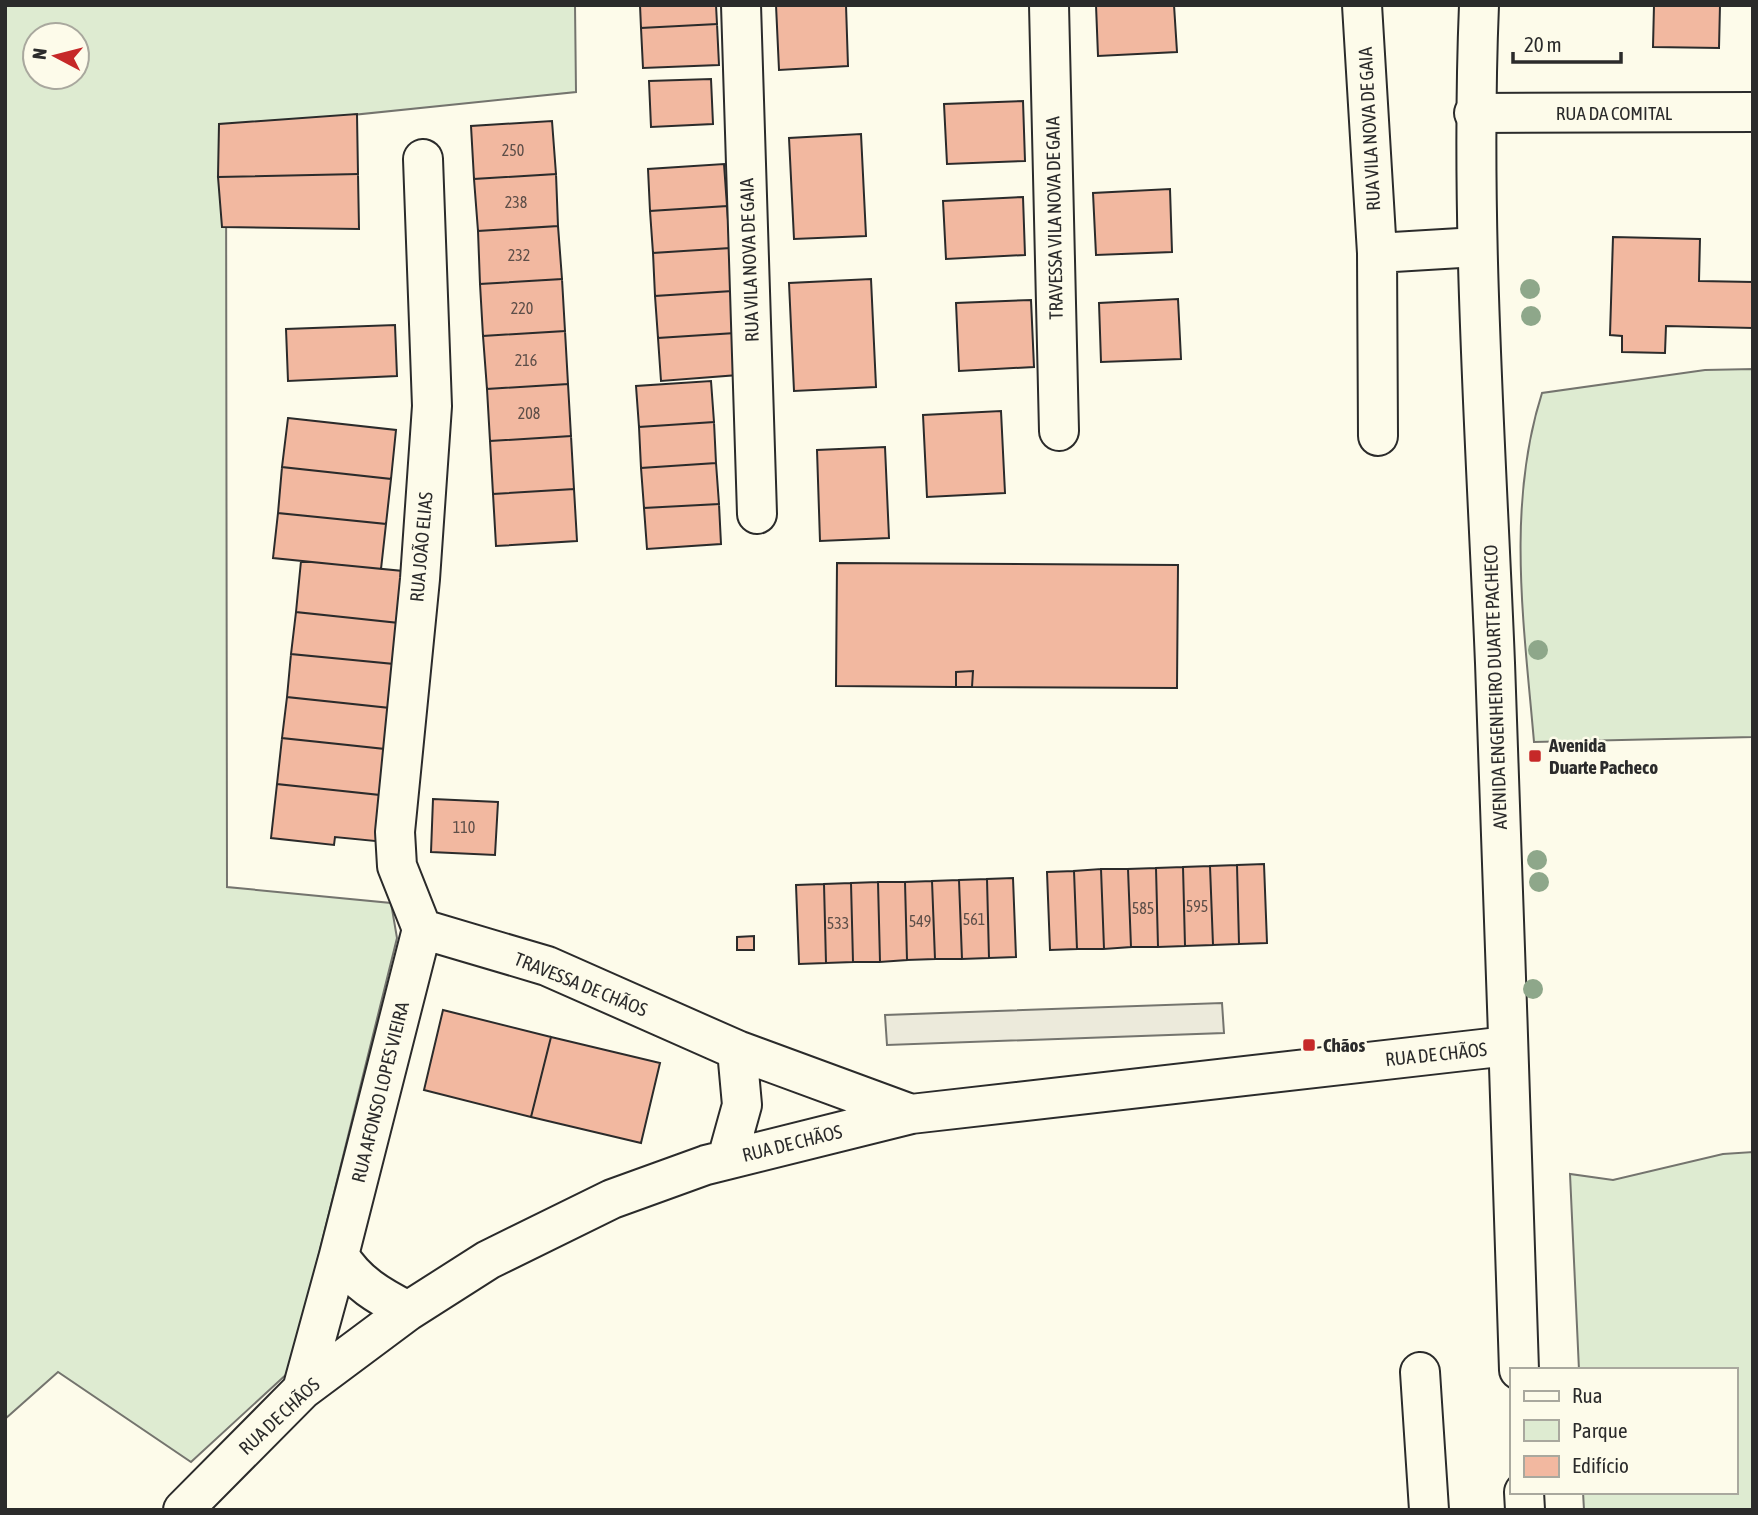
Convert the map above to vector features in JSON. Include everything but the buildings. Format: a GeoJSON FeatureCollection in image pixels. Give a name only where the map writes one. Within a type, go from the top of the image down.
{"type":"FeatureCollection","features":[{"type":"Feature","properties":{"kind":"street","name":"RUA VILA NOVA DE GAIA"},"geometry":{"type":"LineString","coordinates":[[741,5],[757,514]]}},
{"type":"Feature","properties":{"kind":"street","name":"TRAVESSA VILA NOVA DE GAIA"},"geometry":{"type":"LineString","coordinates":[[1049,5],[1059,431]]}},
{"type":"Feature","properties":{"kind":"street","name":"RUA VILA NOVA DE GAIA"},"geometry":{"type":"LineString","coordinates":[[1362,5],[1377,253],[1378,436]]}},
{"type":"Feature","properties":{"kind":"street","name":"AVENIDA ENGENHEIRO DUARTE PACHECO"},"geometry":{"type":"LineString","coordinates":[[1479,5],[1474,113],[1477,247],[1519,1368]]}},
{"type":"Feature","properties":{"kind":"street","name":"RUA DA COMITAL"},"geometry":{"type":"LineString","coordinates":[[1474,113],[1753,112]]}},
{"type":"Feature","properties":{"kind":"street","name":"RUA JOÃO ELIAS"},"geometry":{"type":"LineString","coordinates":[[422,929],[397,866],[395,832],[420,579],[432,406],[423,159]]}},
{"type":"Feature","properties":{"kind":"street"},"geometry":{"type":"LineString","coordinates":[[1377,253],[1477,247]]}},
{"type":"Feature","properties":{"kind":"street","name":"TRAVESSA DE CHÃOS"},"geometry":{"type":"LineString","coordinates":[[422,929],[547,966],[737,1050],[911,1114]]}},
{"type":"Feature","properties":{"kind":"street","name":"RUA AFONSO LOPES VIEIRA"},"geometry":{"type":"LineString","coordinates":[[302,1390],[422,929]]}},
{"type":"Feature","properties":{"kind":"street","name":"RUA DE CHÃOS"},"geometry":{"type":"LineString","coordinates":[[183,1510],[302,1390],[408,1311],[488,1260],[612,1199],[727,1159],[911,1114],[1508,1046]]}},
{"type":"Feature","properties":{"kind":"street"},"geometry":{"type":"LineString","coordinates":[[727,1159],[742,1105],[737,1050]]}},
{"type":"Feature","properties":{"kind":"street"},"geometry":{"type":"LineString","coordinates":[[338,1255],[352,1276],[378,1296],[408,1311]]}},
{"type":"Feature","properties":{"kind":"street"},"geometry":{"type":"LineString","coordinates":[[1420,1372],[1429,1510]]}},
{"type":"Feature","properties":{"kind":"green space"},"geometry":{"type":"Polygon","coordinates":[[[5,5],[575,5],[576,92],[226,128],[227,887],[391,903],[397,938],[290,1371],[191,1462],[58,1372],[5,1419],[5,5]]]}},
{"type":"Feature","properties":{"kind":"green space"},"geometry":{"type":"Polygon","coordinates":[[[1753,369],[1753,737],[1534,742],[1523,610],[1521,522],[1531,436],[1542,393],[1705,370],[1753,369]]]}},
{"type":"Feature","properties":{"kind":"green space"},"geometry":{"type":"Polygon","coordinates":[[[1753,1152],[1753,1510],[1584,1510],[1583,1494],[1737,1494],[1737,1368],[1579,1368],[1570,1174],[1613,1180],[1723,1154],[1753,1152]]]}},
{"type":"Feature","properties":{"kind":"shaded area"},"geometry":{"type":"Polygon","coordinates":[[[1222,1003],[1224,1033],[887,1045],[885,1015],[1222,1003]]]}},
{"type":"Feature","properties":{"kind":"place","name":"Avenida Duarte Pacheco"},"geometry":{"type":"Point","coordinates":[1535,756]}},
{"type":"Feature","properties":{"kind":"place","name":"Chãos"},"geometry":{"type":"Point","coordinates":[1309,1045]}}]}
